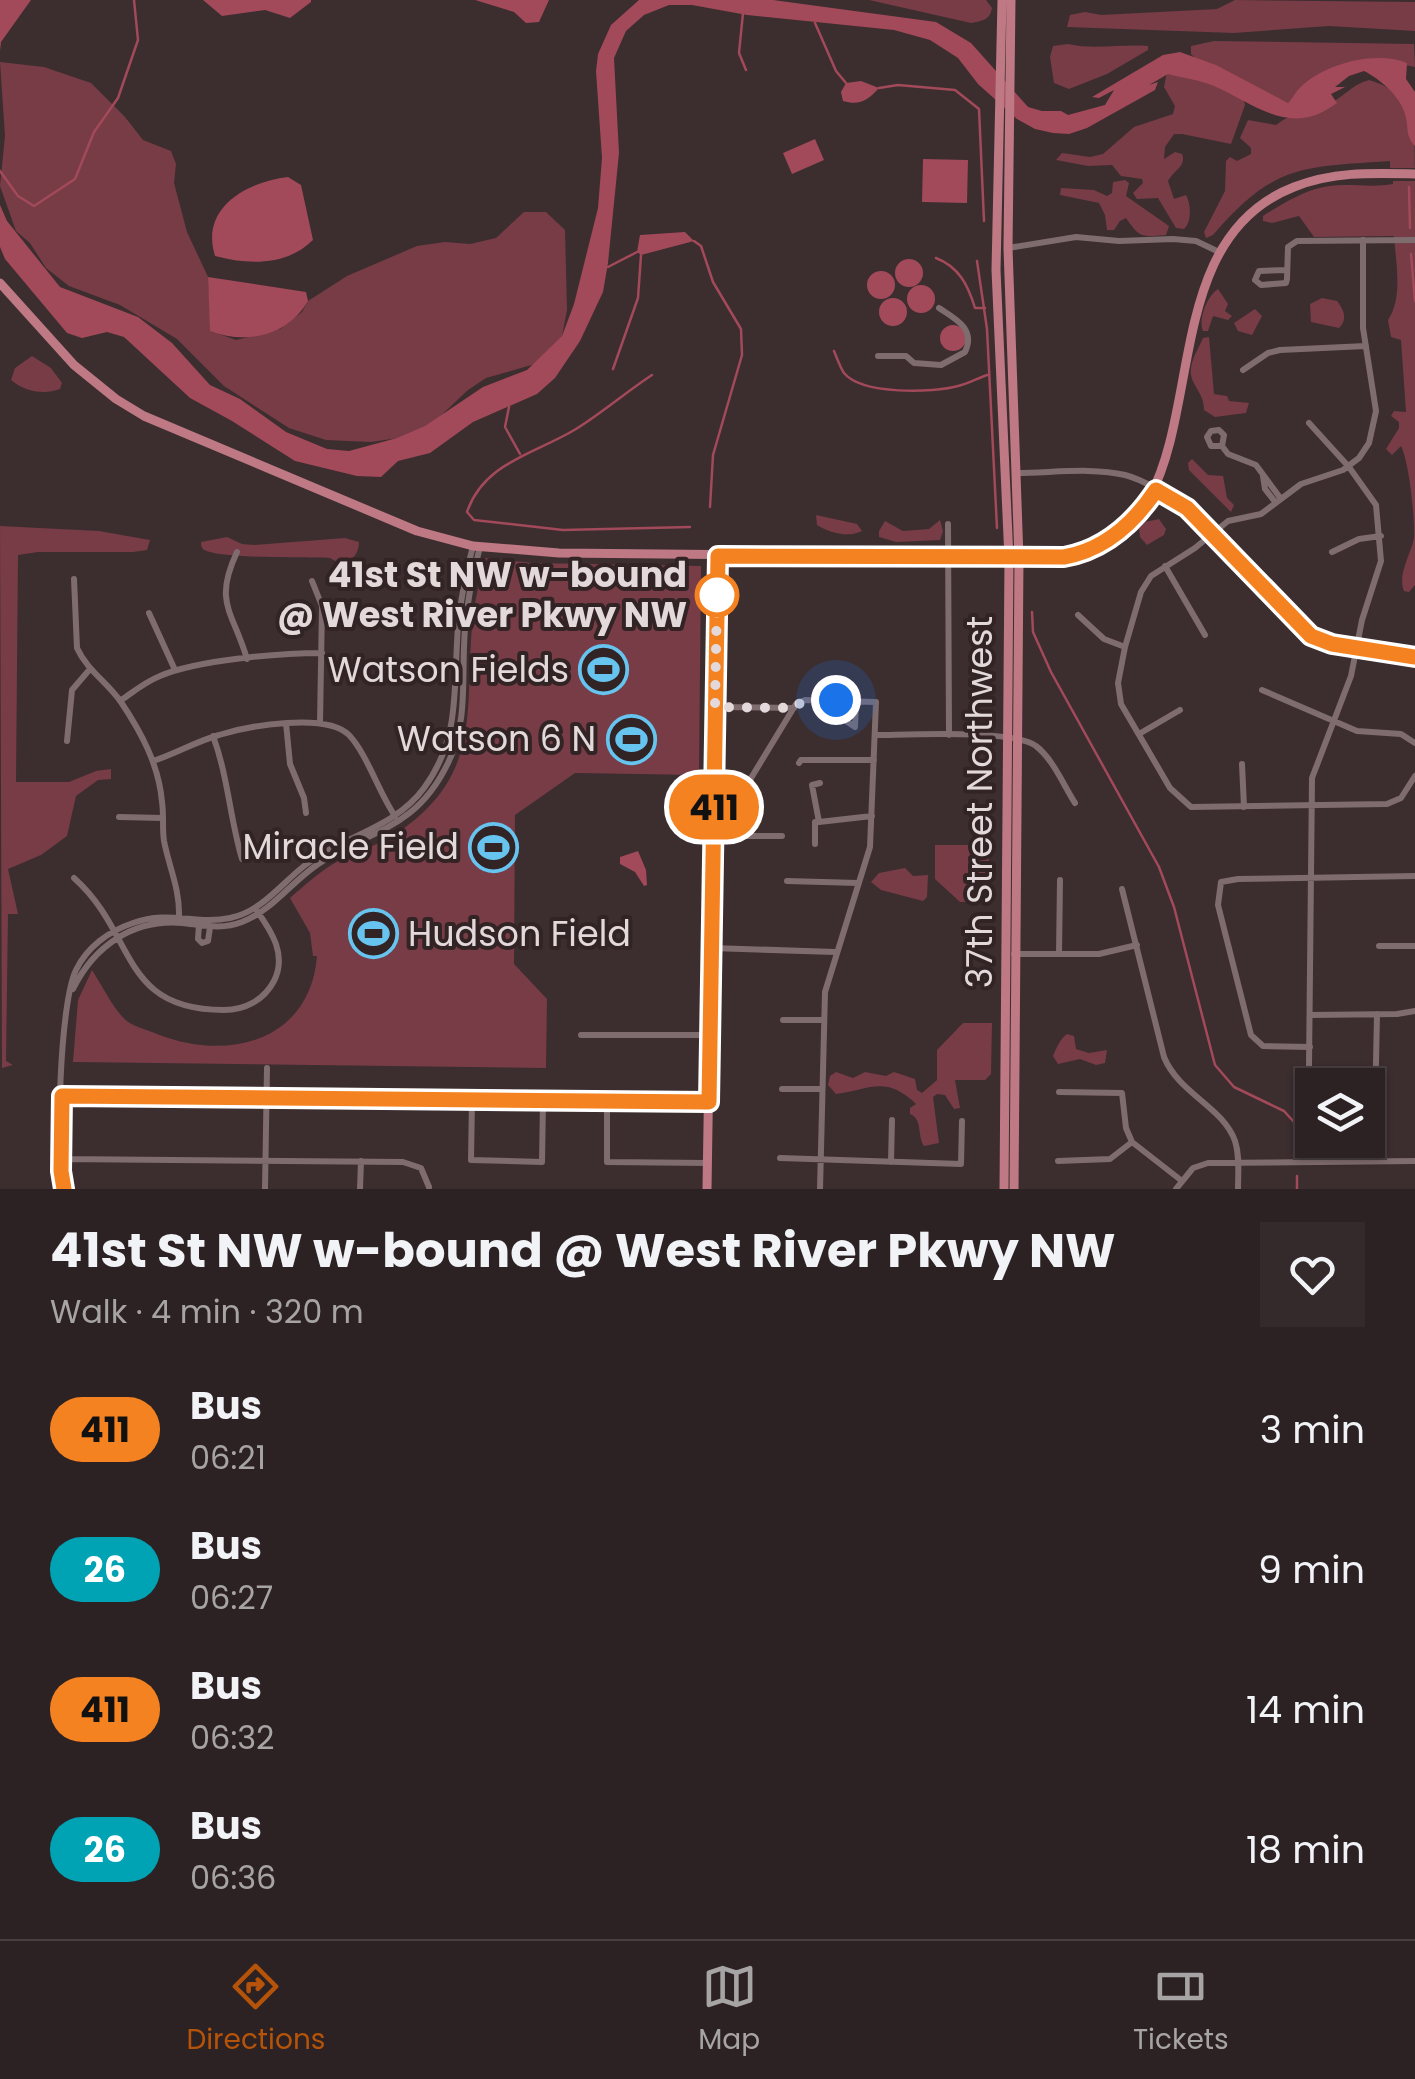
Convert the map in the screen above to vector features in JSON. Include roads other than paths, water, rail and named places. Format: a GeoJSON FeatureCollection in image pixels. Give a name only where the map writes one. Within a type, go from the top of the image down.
{"type":"FeatureCollection","features":[{"type":"Feature","properties":{"kind":"main road"},"geometry":{"type":"LineString","coordinates":[[1002,0],[1005,58]]}},
{"type":"Feature","properties":{"kind":"main road"},"geometry":{"type":"LineString","coordinates":[[1005,58],[1011,0]]}},
{"type":"Feature","properties":{"kind":"main road","name":"37th Street Northwest"},"geometry":{"type":"LineString","coordinates":[[1005,58],[997,326],[1014,559]]}},
{"type":"Feature","properties":{"kind":"main road","name":"37th Street Northwest"},"geometry":{"type":"LineString","coordinates":[[1004,131],[1017,472],[1014,1189]]}},
{"type":"Feature","properties":{"kind":"main road"},"geometry":{"type":"LineString","coordinates":[[0,283],[74,365],[131,408],[392,522],[477,546],[559,553],[718,556],[1072,556],[1102,544],[1130,523],[1156,490],[1167,460],[1200,297],[1219,252],[1254,209],[1298,185],[1353,173],[1415,174]]}},
{"type":"Feature","properties":{"kind":"main road"},"geometry":{"type":"LineString","coordinates":[[997,326],[1010,325]]}},
{"type":"Feature","properties":{"kind":"main road"},"geometry":{"type":"LineString","coordinates":[[707,1189],[718,556]]}},
{"type":"Feature","properties":{"kind":"main road","name":"37th Street Northwest"},"geometry":{"type":"LineString","coordinates":[[1004,1189],[1012,954]]}},
{"type":"Feature","properties":{"kind":"street"},"geometry":{"type":"LineString","coordinates":[[1008,248],[1076,238],[1173,239],[1196,241],[1219,252]]}},
{"type":"Feature","properties":{"kind":"street"},"geometry":{"type":"LineString","coordinates":[[1363,240],[1362,317],[1375,398],[1375,422],[1364,451],[1348,466],[1325,478],[1300,484],[1255,516],[1228,522],[1165,566],[1144,586],[1125,647],[1118,697],[1170,788],[1195,808],[1393,803],[1413,787],[1415,776]]}},
{"type":"Feature","properties":{"kind":"street"},"geometry":{"type":"LineString","coordinates":[[1287,270],[1259,271],[1255,280],[1259,285],[1283,285],[1287,281],[1287,270],[1287,249],[1296,241],[1415,240]]}},
{"type":"Feature","properties":{"kind":"street"},"geometry":{"type":"LineString","coordinates":[[878,356],[906,356],[914,364],[942,365],[965,352],[970,338],[966,329],[939,308]]}},
{"type":"Feature","properties":{"kind":"street"},"geometry":{"type":"LineString","coordinates":[[1243,370],[1274,351],[1366,346]]}},
{"type":"Feature","properties":{"kind":"street"},"geometry":{"type":"LineString","coordinates":[[1308,1162],[1314,770],[1351,676],[1362,620],[1380,570],[1381,536],[1376,505],[1309,422]]}},
{"type":"Feature","properties":{"kind":"street"},"geometry":{"type":"LineString","coordinates":[[1222,446],[1228,454],[1252,462],[1263,475],[1265,488],[1278,501]]}},
{"type":"Feature","properties":{"kind":"street"},"geometry":{"type":"LineString","coordinates":[[1017,472],[1116,474],[1156,490],[1187,508],[1311,636],[1324,642],[1415,656]]}},
{"type":"Feature","properties":{"kind":"street"},"geometry":{"type":"LineString","coordinates":[[948,524],[948,734]]}},
{"type":"Feature","properties":{"kind":"street"},"geometry":{"type":"LineString","coordinates":[[1332,552],[1359,539],[1381,536]]}},
{"type":"Feature","properties":{"kind":"street"},"geometry":{"type":"LineString","coordinates":[[179,919],[199,926],[235,924],[318,865],[397,819],[434,788],[458,738],[466,622],[477,546]]}},
{"type":"Feature","properties":{"kind":"street"},"geometry":{"type":"LineString","coordinates":[[238,552],[227,574],[224,594],[246,659]]}},
{"type":"Feature","properties":{"kind":"street"},"geometry":{"type":"LineString","coordinates":[[1165,566],[1205,635]]}},
{"type":"Feature","properties":{"kind":"street"},"geometry":{"type":"LineString","coordinates":[[74,579],[74,638],[81,658],[120,701],[154,762],[164,839],[178,891],[179,919]]}},
{"type":"Feature","properties":{"kind":"street"},"geometry":{"type":"LineString","coordinates":[[312,581],[322,606],[320,724]]}},
{"type":"Feature","properties":{"kind":"street"},"geometry":{"type":"LineString","coordinates":[[149,613],[175,670]]}},
{"type":"Feature","properties":{"kind":"street"},"geometry":{"type":"LineString","coordinates":[[1078,614],[1104,639],[1125,647]]}},
{"type":"Feature","properties":{"kind":"street"},"geometry":{"type":"LineString","coordinates":[[120,701],[175,670],[274,654],[322,654]]}},
{"type":"Feature","properties":{"kind":"street"},"geometry":{"type":"LineString","coordinates":[[67,741],[72,690],[90,669]]}},
{"type":"Feature","properties":{"kind":"street"},"geometry":{"type":"LineString","coordinates":[[1262,690],[1369,734],[1401,734],[1415,742]]}},
{"type":"Feature","properties":{"kind":"street"},"geometry":{"type":"LineString","coordinates":[[814,700],[855,727],[856,701]]}},
{"type":"Feature","properties":{"kind":"street"},"geometry":{"type":"LineString","coordinates":[[782,836],[728,836],[728,816],[794,708],[800,701],[876,702],[870,847],[825,992],[820,1189]]}},
{"type":"Feature","properties":{"kind":"street"},"geometry":{"type":"LineString","coordinates":[[715,707],[794,708]]}},
{"type":"Feature","properties":{"kind":"street"},"geometry":{"type":"LineString","coordinates":[[1139,734],[1180,710]]}},
{"type":"Feature","properties":{"kind":"street"},"geometry":{"type":"LineString","coordinates":[[154,762],[213,736],[286,723],[340,728],[350,736],[397,819]]}},
{"type":"Feature","properties":{"kind":"street"},"geometry":{"type":"LineString","coordinates":[[286,723],[290,764],[306,813]]}},
{"type":"Feature","properties":{"kind":"street"},"geometry":{"type":"LineString","coordinates":[[875,735],[1014,738],[1039,748],[1075,804]]}},
{"type":"Feature","properties":{"kind":"street"},"geometry":{"type":"LineString","coordinates":[[213,736],[242,859]]}},
{"type":"Feature","properties":{"kind":"street"},"geometry":{"type":"LineString","coordinates":[[799,763],[874,760]]}},
{"type":"Feature","properties":{"kind":"street"},"geometry":{"type":"LineString","coordinates":[[1242,764],[1244,807]]}},
{"type":"Feature","properties":{"kind":"street"},"geometry":{"type":"LineString","coordinates":[[820,783],[812,785],[820,822]]}},
{"type":"Feature","properties":{"kind":"street"},"geometry":{"type":"LineString","coordinates":[[714,816],[728,816]]}},
{"type":"Feature","properties":{"kind":"street"},"geometry":{"type":"LineString","coordinates":[[815,844],[815,822],[872,816]]}},
{"type":"Feature","properties":{"kind":"street"},"geometry":{"type":"LineString","coordinates":[[118,817],[163,818]]}},
{"type":"Feature","properties":{"kind":"street"},"geometry":{"type":"LineString","coordinates":[[1310,1047],[1269,1047],[1258,1043],[1251,1034],[1217,898],[1221,882],[1415,876]]}},
{"type":"Feature","properties":{"kind":"street"},"geometry":{"type":"LineString","coordinates":[[74,878],[99,902],[140,977],[162,998],[192,1010],[235,1010],[248,1006],[263,995],[277,974],[278,948],[257,911]]}},
{"type":"Feature","properties":{"kind":"street"},"geometry":{"type":"LineString","coordinates":[[1059,954],[1060,880]]}},
{"type":"Feature","properties":{"kind":"street"},"geometry":{"type":"LineString","coordinates":[[787,881],[858,883]]}},
{"type":"Feature","properties":{"kind":"street"},"geometry":{"type":"LineString","coordinates":[[1122,889],[1167,1066],[1182,1086],[1228,1126],[1235,1141],[1238,1189]]}},
{"type":"Feature","properties":{"kind":"street"},"geometry":{"type":"LineString","coordinates":[[64,1189],[60,1159],[66,1004],[90,960],[117,933],[179,919],[223,919],[257,911]]}},
{"type":"Feature","properties":{"kind":"street"},"geometry":{"type":"LineString","coordinates":[[199,926],[198,938],[202,943],[208,940],[210,926]]}},
{"type":"Feature","properties":{"kind":"street"},"geometry":{"type":"LineString","coordinates":[[1012,954],[1100,954],[1137,945]]}},
{"type":"Feature","properties":{"kind":"street"},"geometry":{"type":"LineString","coordinates":[[1379,946],[1415,946]]}},
{"type":"Feature","properties":{"kind":"street"},"geometry":{"type":"LineString","coordinates":[[712,948],[835,952]]}},
{"type":"Feature","properties":{"kind":"street"},"geometry":{"type":"LineString","coordinates":[[1311,1015],[1415,1011]]}},
{"type":"Feature","properties":{"kind":"street"},"geometry":{"type":"LineString","coordinates":[[1374,1161],[1377,1014]]}},
{"type":"Feature","properties":{"kind":"street"},"geometry":{"type":"LineString","coordinates":[[782,1020],[824,1020]]}},
{"type":"Feature","properties":{"kind":"street"},"geometry":{"type":"LineString","coordinates":[[581,1035],[710,1035]]}},
{"type":"Feature","properties":{"kind":"street"},"geometry":{"type":"LineString","coordinates":[[265,1189],[267,1068]]}},
{"type":"Feature","properties":{"kind":"street"},"geometry":{"type":"LineString","coordinates":[[782,1089],[822,1089]]}},
{"type":"Feature","properties":{"kind":"street"},"geometry":{"type":"LineString","coordinates":[[1059,1092],[1122,1092],[1126,1128],[1132,1142],[1182,1181]]}},
{"type":"Feature","properties":{"kind":"street"},"geometry":{"type":"LineString","coordinates":[[62,1096],[709,1102]]}},
{"type":"Feature","properties":{"kind":"street"},"geometry":{"type":"LineString","coordinates":[[472,1099],[471,1160],[542,1162],[543,1100]]}},
{"type":"Feature","properties":{"kind":"street"},"geometry":{"type":"LineString","coordinates":[[607,1101],[606,1162],[708,1163]]}},
{"type":"Feature","properties":{"kind":"street"},"geometry":{"type":"LineString","coordinates":[[891,1162],[892,1120]]}},
{"type":"Feature","properties":{"kind":"street"},"geometry":{"type":"LineString","coordinates":[[780,1158],[961,1164],[962,1121]]}},
{"type":"Feature","properties":{"kind":"street"},"geometry":{"type":"LineString","coordinates":[[1058,1161],[1110,1160],[1132,1142]]}},
{"type":"Feature","properties":{"kind":"street"},"geometry":{"type":"LineString","coordinates":[[60,1159],[403,1162],[417,1165],[426,1174],[429,1187]]}},
{"type":"Feature","properties":{"kind":"street"},"geometry":{"type":"LineString","coordinates":[[1176,1189],[1193,1168],[1202,1164],[1415,1161]]}},
{"type":"Feature","properties":{"kind":"street"},"geometry":{"type":"LineString","coordinates":[[360,1162],[360,1189]]}},
{"type":"Feature","properties":{"kind":"waterway"},"geometry":{"type":"LineString","coordinates":[[0,171],[18,196],[34,206],[75,179],[94,132],[118,98],[138,40],[134,0]]}},
{"type":"Feature","properties":{"kind":"waterway"},"geometry":{"type":"LineString","coordinates":[[743,13],[739,53],[746,70]]}},
{"type":"Feature","properties":{"kind":"waterway"},"geometry":{"type":"LineString","coordinates":[[815,23],[836,71],[846,83]]}},
{"type":"Feature","properties":{"kind":"waterway"},"geometry":{"type":"LineString","coordinates":[[879,88],[898,85],[955,90],[979,109],[984,221]]}},
{"type":"Feature","properties":{"kind":"waterway"},"geometry":{"type":"LineString","coordinates":[[1409,187],[1410,228]]}},
{"type":"Feature","properties":{"kind":"waterway"},"geometry":{"type":"LineString","coordinates":[[694,241],[701,246],[713,282],[741,329],[742,355],[713,455],[710,507]]}},
{"type":"Feature","properties":{"kind":"waterway"},"geometry":{"type":"LineString","coordinates":[[608,267],[637,252]]}},
{"type":"Feature","properties":{"kind":"waterway"},"geometry":{"type":"LineString","coordinates":[[1411,254],[1415,301]]}},
{"type":"Feature","properties":{"kind":"waterway"},"geometry":{"type":"LineString","coordinates":[[613,369],[638,298],[641,255]]}},
{"type":"Feature","properties":{"kind":"waterway"},"geometry":{"type":"LineString","coordinates":[[936,258],[962,278],[975,308],[985,308]]}},
{"type":"Feature","properties":{"kind":"waterway"},"geometry":{"type":"LineString","coordinates":[[977,261],[987,329],[997,528]]}},
{"type":"Feature","properties":{"kind":"waterway"},"geometry":{"type":"LineString","coordinates":[[834,351],[844,373],[881,389],[947,388],[987,375]]}},
{"type":"Feature","properties":{"kind":"waterway"},"geometry":{"type":"LineString","coordinates":[[652,375],[576,429],[498,470],[485,481],[467,512],[474,520],[563,530],[690,527]]}},
{"type":"Feature","properties":{"kind":"waterway"},"geometry":{"type":"LineString","coordinates":[[509,407],[505,427],[520,454]]}},
{"type":"Feature","properties":{"kind":"waterway"},"geometry":{"type":"LineString","coordinates":[[1032,612],[1033,632],[1051,672],[1159,867],[1174,907],[1215,1065],[1234,1087],[1284,1111],[1294,1122],[1295,1131]]}},
{"type":"Feature","properties":{"kind":"waterway"},"geometry":{"type":"LineString","coordinates":[[1297,1176],[1297,1189]]}},
{"type":"Feature","properties":{"kind":"place","name":"41st St NW w-bound @ West River Pkwy NW"},"geometry":{"type":"Point","coordinates":[717,595]}},
{"type":"Feature","properties":{"kind":"place","name":"Watson Fields"},"geometry":{"type":"Point","coordinates":[604,670]}},
{"type":"Feature","properties":{"kind":"place","name":"Watson 6 N"},"geometry":{"type":"Point","coordinates":[631,739]}},
{"type":"Feature","properties":{"kind":"place","name":"Miracle Field"},"geometry":{"type":"Point","coordinates":[494,847]}},
{"type":"Feature","properties":{"kind":"place","name":"Hudson Field"},"geometry":{"type":"Point","coordinates":[373,934]}}]}
